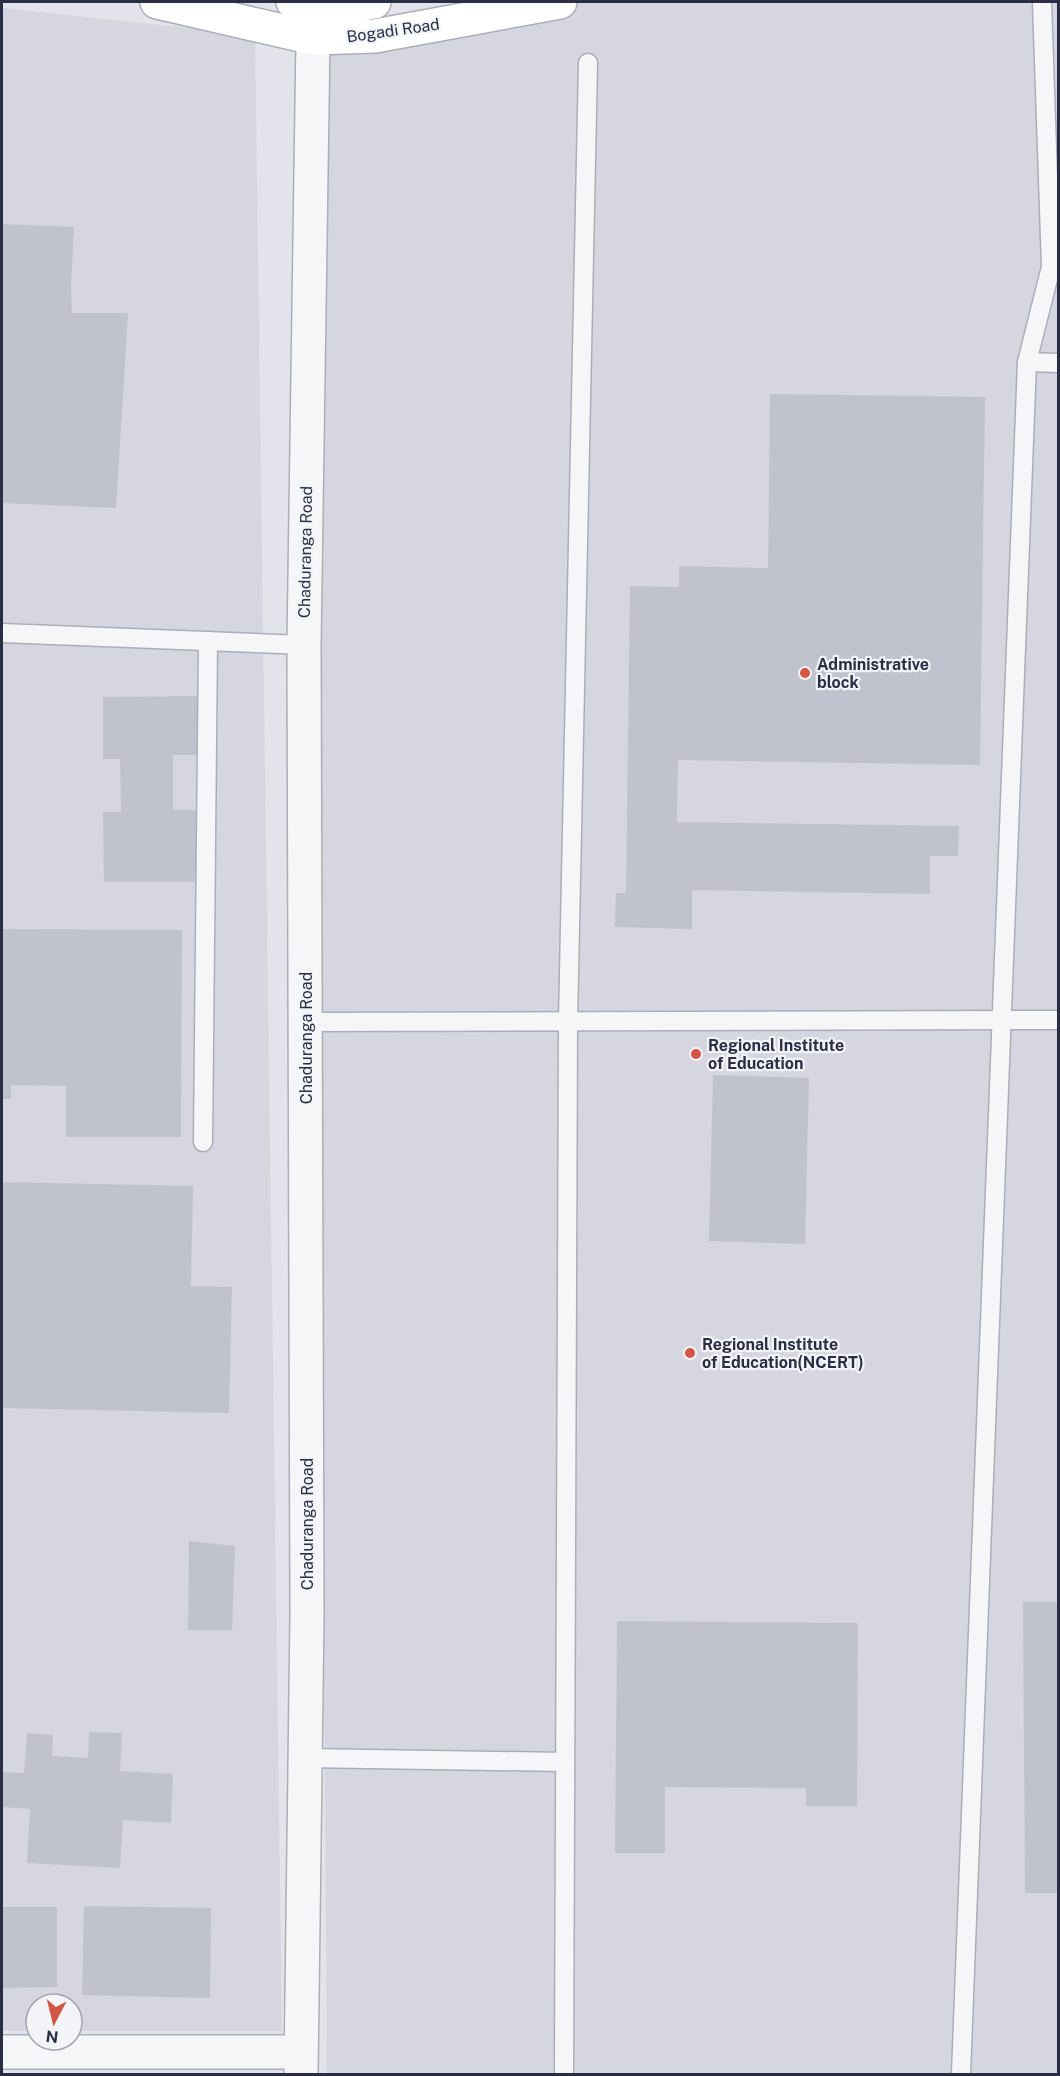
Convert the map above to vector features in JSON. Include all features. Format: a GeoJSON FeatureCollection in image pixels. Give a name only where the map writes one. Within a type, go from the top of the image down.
{"type":"FeatureCollection","features":[{"type":"Feature","properties":{"kind":"main road","name":"Bogadi Road"},"geometry":{"type":"LineString","coordinates":[[157,2],[312,38],[375,36],[560,2]]}},
{"type":"Feature","properties":{"kind":"main road"},"geometry":{"type":"LineString","coordinates":[[313,4],[374,2]]}},
{"type":"Feature","properties":{"kind":"street","name":"Chaduranga Road"},"geometry":{"type":"LineString","coordinates":[[301,2063],[307,1615],[304,645],[313,4]]}},
{"type":"Feature","properties":{"kind":"street"},"geometry":{"type":"LineString","coordinates":[[2,2052],[301,2063]]}},
{"type":"Feature","properties":{"kind":"lane"},"geometry":{"type":"LineString","coordinates":[[961,2074],[1027,362],[1051,267],[1042,2]]}},
{"type":"Feature","properties":{"kind":"lane"},"geometry":{"type":"LineString","coordinates":[[564,2074],[568,1022],[588,63]]}},
{"type":"Feature","properties":{"kind":"lane"},"geometry":{"type":"LineString","coordinates":[[1027,362],[1059,363]]}},
{"type":"Feature","properties":{"kind":"lane"},"geometry":{"type":"LineString","coordinates":[[2,633],[304,645]]}},
{"type":"Feature","properties":{"kind":"lane"},"geometry":{"type":"LineString","coordinates":[[202,1142],[208,641]]}},
{"type":"Feature","properties":{"kind":"lane"},"geometry":{"type":"LineString","coordinates":[[306,1022],[1059,1020]]}},
{"type":"Feature","properties":{"kind":"lane"},"geometry":{"type":"LineString","coordinates":[[305,1758],[565,1762]]}},
{"type":"Feature","properties":{"kind":"shaded area","name":"Regional Institute of Education"},"geometry":{"type":"Polygon","coordinates":[[[520,2],[1058,2],[1058,2074],[327,2074],[316,646],[324,35],[520,2]]]}},
{"type":"Feature","properties":{"kind":"shaded area"},"geometry":{"type":"Polygon","coordinates":[[[2,8],[255,35],[282,2031],[84,2031],[84,1992],[24,1992],[24,2031],[2,2031],[2,8]]]}},
{"type":"Feature","properties":{"kind":"building"},"geometry":{"type":"Polygon","coordinates":[[[2,224],[74,227],[72,313],[128,313],[116,508],[2,503],[2,224]]]}},
{"type":"Feature","properties":{"kind":"building","name":"Administrative block"},"geometry":{"type":"Polygon","coordinates":[[[770,394],[985,397],[980,765],[678,760],[677,822],[959,826],[958,856],[930,856],[930,894],[692,890],[692,929],[615,927],[616,893],[626,893],[630,586],[679,587],[679,566],[768,568],[770,394]]]}},
{"type":"Feature","properties":{"kind":"building"},"geometry":{"type":"Polygon","coordinates":[[[199,696],[200,755],[173,755],[173,810],[200,810],[201,882],[104,882],[103,812],[121,812],[120,759],[103,759],[103,697],[199,696]]]}},
{"type":"Feature","properties":{"kind":"building"},"geometry":{"type":"Polygon","coordinates":[[[2,929],[182,930],[181,1137],[66,1137],[66,1086],[11,1085],[11,1099],[2,1099],[2,929]]]}},
{"type":"Feature","properties":{"kind":"building"},"geometry":{"type":"Polygon","coordinates":[[[713,1075],[809,1078],[805,1244],[709,1241],[713,1075]]]}},
{"type":"Feature","properties":{"kind":"building"},"geometry":{"type":"Polygon","coordinates":[[[2,1182],[193,1186],[191,1286],[232,1287],[229,1413],[2,1408],[2,1182]]]}},
{"type":"Feature","properties":{"kind":"building"},"geometry":{"type":"Polygon","coordinates":[[[189,1541],[235,1546],[232,1630],[188,1630],[189,1541]]]}},
{"type":"Feature","properties":{"kind":"building"},"geometry":{"type":"Polygon","coordinates":[[[1023,1602],[1058,1602],[1058,1893],[1025,1893],[1023,1602]]]}},
{"type":"Feature","properties":{"kind":"building"},"geometry":{"type":"Polygon","coordinates":[[[617,1621],[858,1623],[857,1806],[806,1806],[806,1788],[665,1787],[665,1853],[615,1853],[617,1621]]]}},
{"type":"Feature","properties":{"kind":"building"},"geometry":{"type":"Polygon","coordinates":[[[89,1732],[122,1733],[120,1771],[173,1774],[171,1823],[123,1820],[120,1868],[27,1863],[30,1809],[2,1807],[2,1772],[24,1773],[27,1733],[53,1735],[52,1756],[88,1758],[89,1732]]]}},
{"type":"Feature","properties":{"kind":"building"},"geometry":{"type":"Polygon","coordinates":[[[84,1906],[211,1908],[210,1998],[84,1995],[82,1992],[84,1906]]]}},
{"type":"Feature","properties":{"kind":"building"},"geometry":{"type":"Polygon","coordinates":[[[2,1907],[57,1907],[57,1987],[2,1988],[2,1907]]]}},
{"type":"Feature","properties":{"kind":"place","name":"Administrative block"},"geometry":{"type":"Point","coordinates":[805,673]}},
{"type":"Feature","properties":{"kind":"place","name":"Regional Institute of Education"},"geometry":{"type":"Point","coordinates":[696,1054]}},
{"type":"Feature","properties":{"kind":"place","name":"Regional Institute of Education(NCERT)"},"geometry":{"type":"Point","coordinates":[690,1353]}}]}
